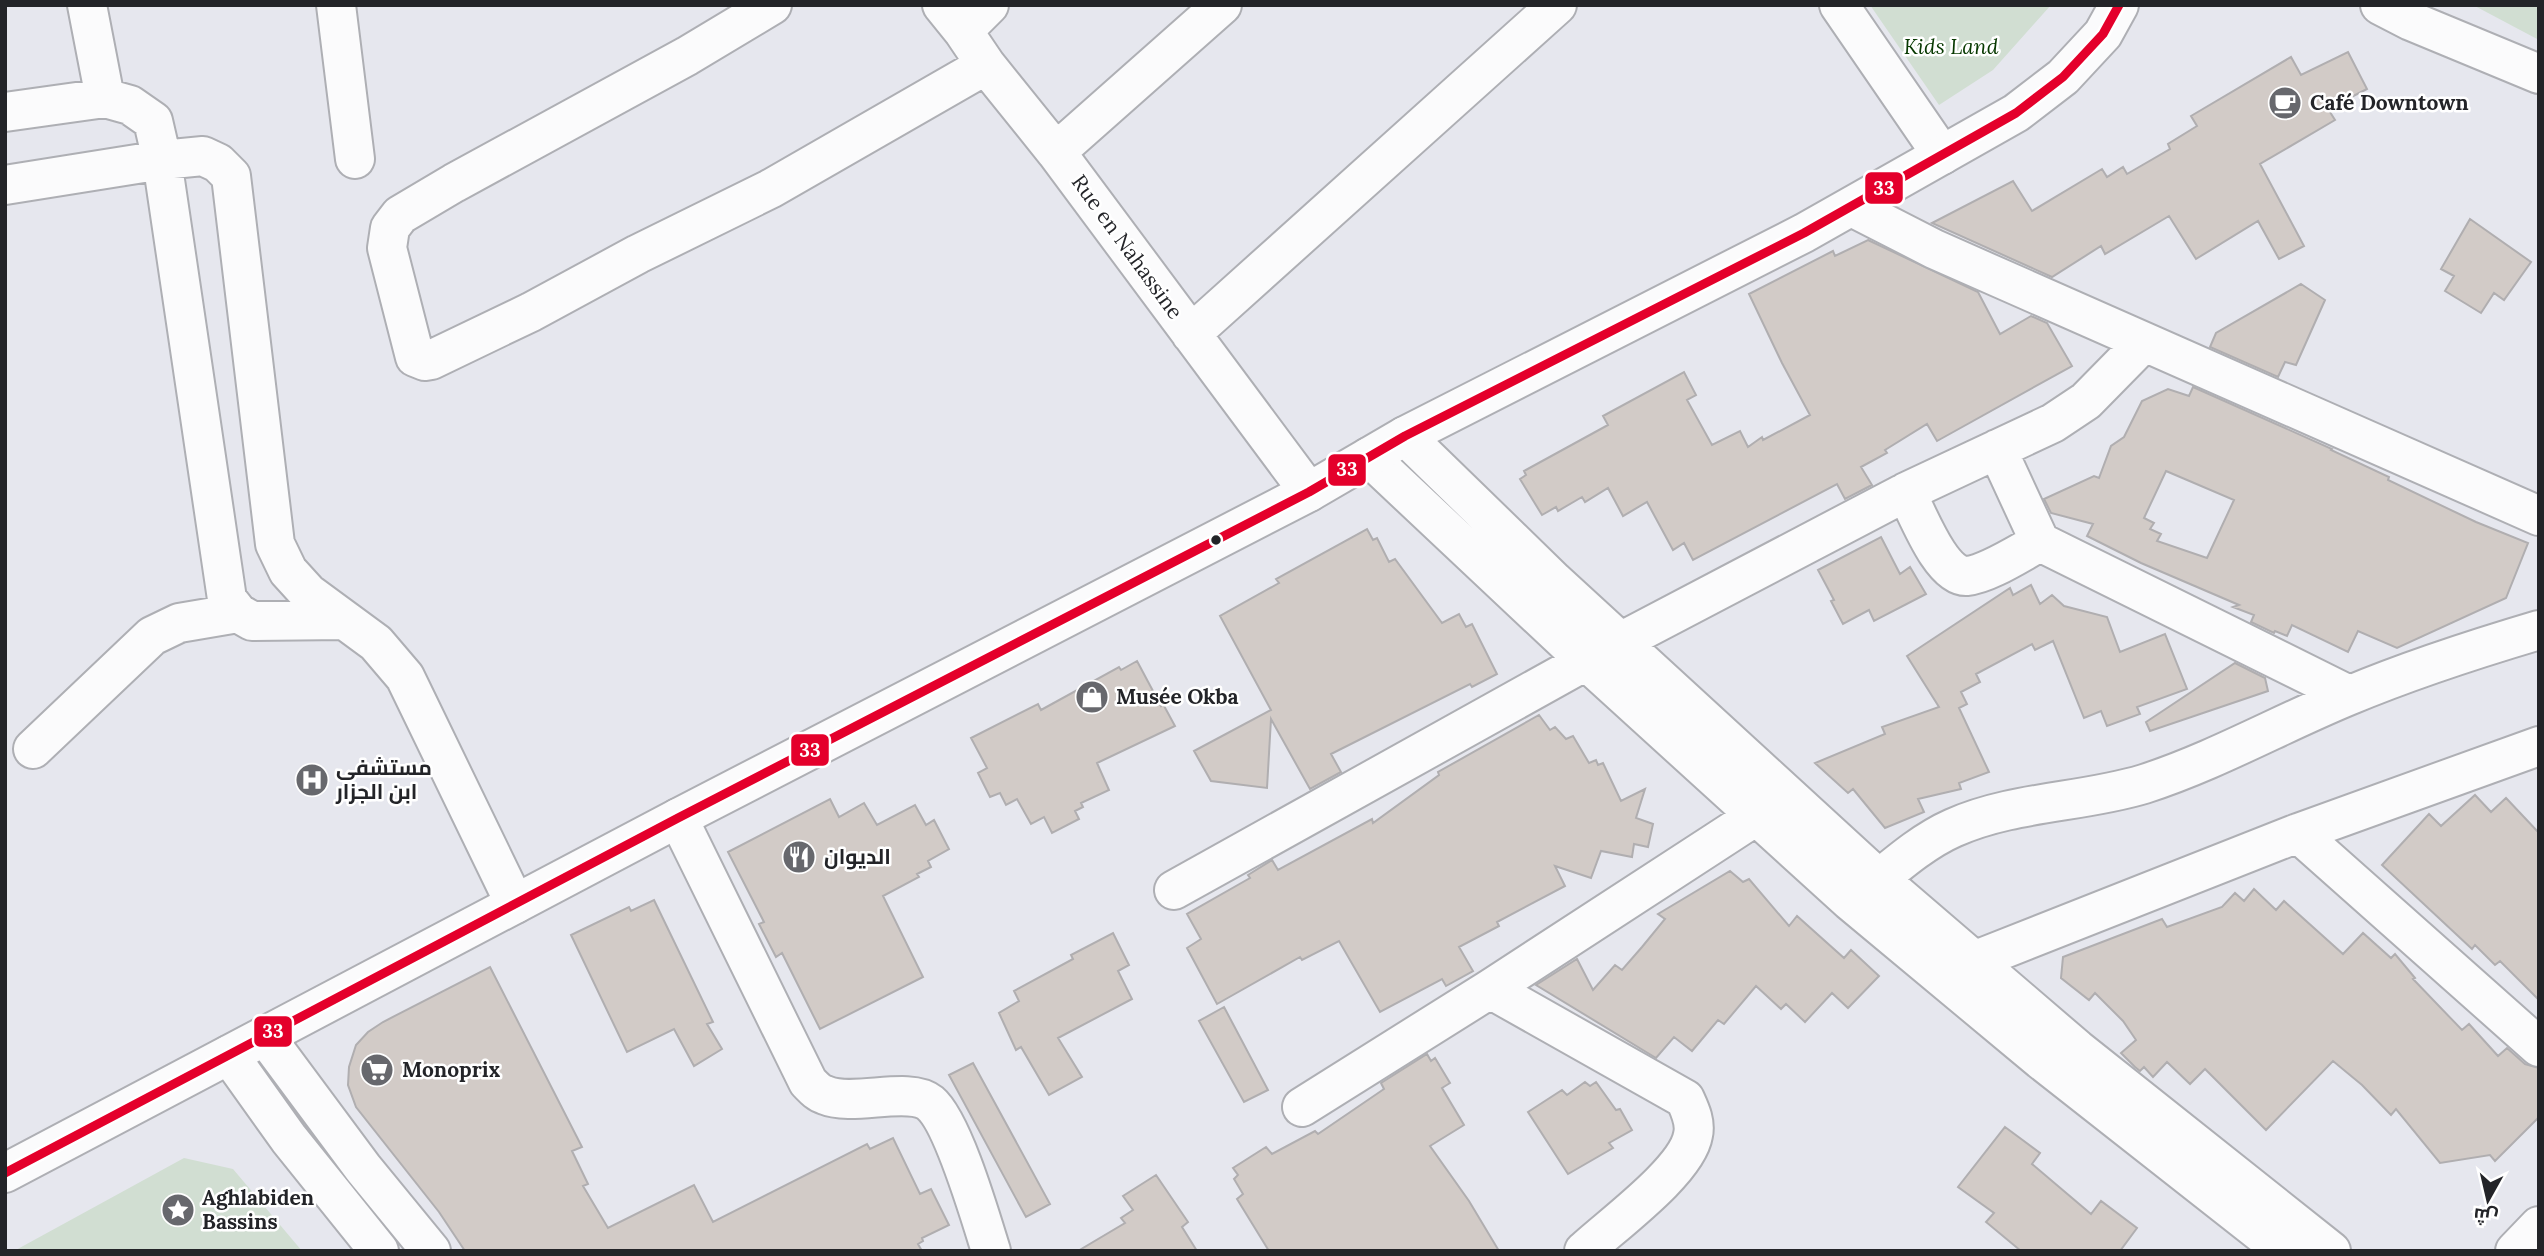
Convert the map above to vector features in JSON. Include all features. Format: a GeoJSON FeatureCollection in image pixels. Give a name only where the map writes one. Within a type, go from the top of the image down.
{"type":"FeatureCollection","features":[{"type":"Feature","properties":{"kind":"street"},"geometry":{"type":"LineString","coordinates":[[87,5],[105,98]]}},
{"type":"Feature","properties":{"kind":"street"},"geometry":{"type":"LineString","coordinates":[[772,5],[687,56],[400,215],[390,228],[387,248],[415,357],[431,360],[531,312],[638,254],[771,189],[985,65]]}},
{"type":"Feature","properties":{"kind":"street"},"geometry":{"type":"LineString","coordinates":[[1056,152],[1222,5]]}},
{"type":"Feature","properties":{"kind":"street"},"geometry":{"type":"LineString","coordinates":[[1191,334],[1557,5]]}},
{"type":"Feature","properties":{"kind":"street"},"geometry":{"type":"LineString","coordinates":[[1839,5],[1942,155]]}},
{"type":"Feature","properties":{"kind":"street"},"geometry":{"type":"LineString","coordinates":[[5,1173],[678,818],[1309,492],[1405,436],[1852,207],[2016,113],[2063,77],[2103,34],[2119,5]]}},
{"type":"Feature","properties":{"kind":"street"},"geometry":{"type":"LineString","coordinates":[[2380,5],[2411,21],[2539,74]]}},
{"type":"Feature","properties":{"kind":"street"},"geometry":{"type":"LineString","coordinates":[[342,8],[355,159]]}},
{"type":"Feature","properties":{"kind":"street","name":"Rue en Nahassine"},"geometry":{"type":"LineString","coordinates":[[965,14],[985,65],[1056,152],[1309,492]]}},
{"type":"Feature","properties":{"kind":"street"},"geometry":{"type":"LineString","coordinates":[[5,112],[105,98],[130,104],[153,121],[162,160],[227,599],[238,613],[252,621],[344,620]]}},
{"type":"Feature","properties":{"kind":"street"},"geometry":{"type":"LineString","coordinates":[[5,185],[203,156],[218,163],[231,176],[275,544],[288,571],[308,593],[376,643],[405,677],[515,904]]}},
{"type":"Feature","properties":{"kind":"street"},"geometry":{"type":"LineString","coordinates":[[1852,207],[1934,249],[2539,516]]}},
{"type":"Feature","properties":{"kind":"street"},"geometry":{"type":"LineString","coordinates":[[1174,890],[1620,642],[1906,492],[2053,423],[2086,401],[2143,343]]}},
{"type":"Feature","properties":{"kind":"street"},"geometry":{"type":"LineString","coordinates":[[1405,436],[1620,642],[1879,878],[2041,1060],[2284,1251]]}},
{"type":"Feature","properties":{"kind":"street"},"geometry":{"type":"LineString","coordinates":[[1997,449],[2040,542],[2349,695]]}},
{"type":"Feature","properties":{"kind":"street"},"geometry":{"type":"LineString","coordinates":[[1368,457],[1586,661],[1850,901],[2077,1049],[2331,1251]]}},
{"type":"Feature","properties":{"kind":"street"},"geometry":{"type":"LineString","coordinates":[[1906,492],[1941,560],[1953,573],[1965,577],[1980,573],[2040,542]]}},
{"type":"Feature","properties":{"kind":"street"},"geometry":{"type":"LineString","coordinates":[[33,749],[152,636],[179,624],[238,613]]}},
{"type":"Feature","properties":{"kind":"street"},"geometry":{"type":"LineString","coordinates":[[1879,878],[1918,848],[1953,827],[1993,815],[2083,799],[2143,784],[2198,763],[2349,695],[2479,648],[2539,630]]}},
{"type":"Feature","properties":{"kind":"street"},"geometry":{"type":"LineString","coordinates":[[1962,972],[2298,833],[2539,746]]}},
{"type":"Feature","properties":{"kind":"street"},"geometry":{"type":"LineString","coordinates":[[1302,1107],[1490,989],[1756,816]]}},
{"type":"Feature","properties":{"kind":"street"},"geometry":{"type":"LineString","coordinates":[[678,818],[808,1082],[821,1094],[836,1099],[912,1097],[929,1102],[944,1121],[970,1186],[991,1251]]}},
{"type":"Feature","properties":{"kind":"street"},"geometry":{"type":"LineString","coordinates":[[2298,833],[2539,1047]]}},
{"type":"Feature","properties":{"kind":"street"},"geometry":{"type":"LineString","coordinates":[[1490,989],[1685,1099],[1690,1112],[1694,1125],[1689,1151],[1672,1173],[1584,1251]]}},
{"type":"Feature","properties":{"kind":"street"},"geometry":{"type":"LineString","coordinates":[[265,1036],[363,1168],[431,1251]]}},
{"type":"Feature","properties":{"kind":"street"},"geometry":{"type":"LineString","coordinates":[[229,1055],[281,1129],[379,1251]]}},
{"type":"Feature","properties":{"kind":"street"},"geometry":{"type":"LineString","coordinates":[[2515,1251],[2539,1226]]}},
{"type":"Feature","properties":{"kind":"green space","name":"Kids Land"},"geometry":{"type":"Polygon","coordinates":[[[1870,5],[2051,5],[1993,70],[1939,105],[1870,5]]]}},
{"type":"Feature","properties":{"kind":"green space"},"geometry":{"type":"Polygon","coordinates":[[[2473,5],[2539,5],[2539,40],[2473,5]]]}},
{"type":"Feature","properties":{"kind":"green space","name":"Aghlabiden Bassins"},"geometry":{"type":"Polygon","coordinates":[[[184,1158],[233,1169],[302,1251],[14,1251],[184,1158]]]}},
{"type":"Feature","properties":{"kind":"building"},"geometry":{"type":"Polygon","coordinates":[[[2348,52],[2367,89],[2328,109],[2335,120],[2260,164],[2304,246],[2279,259],[2258,221],[2196,259],[2169,216],[2105,254],[2101,246],[2052,277],[1932,223],[2013,181],[2032,211],[2102,169],[2107,177],[2123,167],[2127,174],[2170,149],[2168,144],[2197,126],[2191,116],[2291,57],[2301,75],[2348,52]]]}},
{"type":"Feature","properties":{"kind":"building"},"geometry":{"type":"Polygon","coordinates":[[[2470,219],[2531,262],[2504,300],[2494,293],[2481,313],[2445,291],[2454,276],[2441,269],[2470,219]]]}},
{"type":"Feature","properties":{"kind":"building"},"geometry":{"type":"Polygon","coordinates":[[[1868,240],[1978,292],[2000,334],[2031,316],[2047,323],[2072,366],[1937,441],[1927,424],[1885,450],[1887,453],[1861,467],[1872,485],[1845,499],[1837,484],[1693,560],[1684,543],[1673,550],[1647,502],[1623,516],[1608,488],[1585,502],[1582,497],[1558,511],[1556,507],[1542,515],[1520,479],[1526,475],[1524,471],[1608,425],[1603,416],[1684,372],[1696,395],[1687,400],[1712,445],[1740,431],[1748,447],[1762,437],[1763,440],[1810,415],[1749,294],[1833,251],[1835,256],[1868,240]]]}},
{"type":"Feature","properties":{"kind":"building"},"geometry":{"type":"Polygon","coordinates":[[[2301,284],[2325,300],[2296,365],[2285,362],[2278,377],[2210,347],[2216,333],[2301,284]]]}},
{"type":"Feature","properties":{"kind":"building"},"geometry":{"type":"Polygon","coordinates":[[[2193,387],[2332,449],[2389,477],[2388,480],[2476,522],[2528,543],[2506,598],[2397,648],[2358,631],[2348,652],[2292,625],[2287,636],[2275,631],[2274,633],[2251,622],[2254,615],[2233,607],[2239,605],[2141,563],[2087,536],[2093,524],[2051,513],[2044,499],[2094,476],[2099,478],[2111,446],[2124,437],[2142,401],[2168,389],[2189,396],[2193,387]],[[2166,471],[2144,518],[2154,523],[2150,529],[2161,534],[2157,541],[2207,558],[2234,500],[2166,471]]]}},
{"type":"Feature","properties":{"kind":"building"},"geometry":{"type":"Polygon","coordinates":[[[1367,529],[1373,540],[1377,538],[1389,562],[1395,559],[1442,623],[1459,614],[1466,627],[1472,624],[1497,674],[1472,687],[1470,684],[1331,754],[1341,772],[1310,789],[1271,719],[1267,788],[1211,781],[1194,751],[1271,710],[1220,616],[1279,583],[1276,579],[1367,529]]]}},
{"type":"Feature","properties":{"kind":"building"},"geometry":{"type":"Polygon","coordinates":[[[1881,537],[1900,574],[1910,567],[1926,594],[1874,621],[1869,610],[1843,624],[1818,570],[1881,537]]]}},
{"type":"Feature","properties":{"kind":"building"},"geometry":{"type":"Polygon","coordinates":[[[2031,585],[2040,604],[2052,595],[2064,606],[2107,617],[2120,652],[2165,634],[2187,689],[2137,707],[2140,714],[2107,726],[2101,711],[2084,718],[2053,641],[2035,650],[2032,644],[1976,674],[1980,682],[1961,692],[1967,704],[1959,708],[1989,772],[1959,783],[1961,789],[1918,799],[1924,812],[1885,828],[1853,789],[1848,793],[1815,763],[1885,734],[1882,727],[1939,707],[1907,656],[2010,588],[2013,595],[2031,585]]]}},
{"type":"Feature","properties":{"kind":"building"},"geometry":{"type":"Polygon","coordinates":[[[1137,661],[1175,726],[1097,763],[1109,790],[1081,803],[1083,807],[1075,811],[1079,819],[1052,833],[1044,817],[1031,824],[1017,799],[1006,805],[1000,793],[990,797],[978,773],[987,768],[971,738],[1038,704],[1041,710],[1119,667],[1121,670],[1137,661]]]}},
{"type":"Feature","properties":{"kind":"building"},"geometry":{"type":"Polygon","coordinates":[[[2235,663],[2265,678],[2268,691],[2150,731],[2146,722],[2235,663]]]}},
{"type":"Feature","properties":{"kind":"building"},"geometry":{"type":"Polygon","coordinates":[[[1539,715],[1550,730],[1555,727],[1566,739],[1573,736],[1589,763],[1596,760],[1598,765],[1603,763],[1621,801],[1645,789],[1636,818],[1653,824],[1648,847],[1634,844],[1632,857],[1601,851],[1591,878],[1555,866],[1565,886],[1497,922],[1499,926],[1459,947],[1473,971],[1446,986],[1442,979],[1380,1012],[1339,941],[1302,960],[1300,957],[1217,1004],[1187,948],[1201,939],[1187,914],[1250,878],[1248,875],[1272,860],[1278,870],[1372,819],[1373,823],[1439,775],[1438,772],[1539,715]]]}},
{"type":"Feature","properties":{"kind":"building"},"geometry":{"type":"Polygon","coordinates":[[[2475,795],[2491,812],[2506,798],[2539,833],[2539,1000],[2500,961],[2495,965],[2475,945],[2472,949],[2382,865],[2429,814],[2441,826],[2475,795]]]}},
{"type":"Feature","properties":{"kind":"building"},"geometry":{"type":"Polygon","coordinates":[[[830,799],[839,817],[864,803],[877,825],[915,805],[926,825],[934,820],[949,849],[928,861],[931,867],[917,874],[919,877],[883,896],[923,977],[820,1029],[782,953],[776,957],[759,924],[764,922],[728,852],[830,799]]]}},
{"type":"Feature","properties":{"kind":"building"},"geometry":{"type":"Polygon","coordinates":[[[1730,871],[1743,882],[1749,879],[1789,926],[1797,916],[1844,958],[1851,950],[1879,976],[1848,1008],[1832,993],[1805,1022],[1786,1004],[1781,1009],[1756,986],[1724,1024],[1718,1020],[1692,1051],[1674,1037],[1656,1058],[1536,985],[1577,959],[1593,990],[1615,965],[1622,970],[1642,947],[1665,919],[1658,914],[1730,871]]]}},
{"type":"Feature","properties":{"kind":"building"},"geometry":{"type":"Polygon","coordinates":[[[2254,889],[2276,910],[2284,901],[2343,954],[2363,933],[2391,958],[2395,954],[2415,978],[2413,979],[2462,1030],[2469,1024],[2498,1056],[2507,1048],[2525,1064],[2539,1068],[2539,1117],[2495,1161],[2490,1155],[2440,1163],[2396,1109],[2391,1115],[2362,1085],[2333,1061],[2266,1130],[2205,1069],[2190,1084],[2167,1062],[2153,1077],[2144,1067],[2140,1071],[2135,1067],[2121,1053],[2136,1040],[2123,1021],[2095,993],[2089,1000],[2061,978],[2063,957],[2162,919],[2167,927],[2222,907],[2235,893],[2244,901],[2254,889]]]}},
{"type":"Feature","properties":{"kind":"building"},"geometry":{"type":"Polygon","coordinates":[[[654,900],[713,1022],[707,1024],[722,1049],[694,1066],[674,1029],[627,1052],[571,935],[629,907],[631,911],[654,900]]]}},
{"type":"Feature","properties":{"kind":"building"},"geometry":{"type":"Polygon","coordinates":[[[1113,933],[1129,965],[1118,971],[1132,999],[1058,1038],[1082,1077],[1049,1095],[1021,1047],[1016,1050],[999,1013],[1019,1001],[1014,991],[1073,959],[1071,955],[1113,933]]]}},
{"type":"Feature","properties":{"kind":"building"},"geometry":{"type":"Polygon","coordinates":[[[490,967],[582,1147],[572,1151],[588,1184],[583,1186],[608,1228],[694,1185],[713,1222],[867,1144],[870,1149],[893,1138],[920,1194],[931,1189],[949,1225],[922,1238],[923,1241],[918,1244],[922,1251],[465,1251],[439,1212],[356,1107],[348,1085],[349,1067],[356,1045],[368,1032],[490,967]]]}},
{"type":"Feature","properties":{"kind":"building"},"geometry":{"type":"Polygon","coordinates":[[[1224,1007],[1268,1090],[1244,1102],[1199,1021],[1224,1007]]]}},
{"type":"Feature","properties":{"kind":"building"},"geometry":{"type":"Polygon","coordinates":[[[1427,1054],[1431,1061],[1435,1058],[1450,1083],[1442,1088],[1464,1125],[1430,1146],[1469,1201],[1499,1251],[1269,1251],[1237,1199],[1243,1194],[1234,1179],[1238,1175],[1233,1168],[1266,1147],[1272,1154],[1315,1131],[1318,1134],[1384,1089],[1381,1083],[1427,1054]]]}},
{"type":"Feature","properties":{"kind":"building"},"geometry":{"type":"Polygon","coordinates":[[[973,1063],[1050,1204],[1026,1217],[949,1075],[973,1063]]]}},
{"type":"Feature","properties":{"kind":"building"},"geometry":{"type":"Polygon","coordinates":[[[1585,1082],[1590,1086],[1596,1082],[1616,1110],[1620,1109],[1632,1130],[1609,1143],[1613,1148],[1568,1174],[1528,1112],[1562,1090],[1567,1095],[1585,1082]]]}},
{"type":"Feature","properties":{"kind":"building"},"geometry":{"type":"Polygon","coordinates":[[[2005,1127],[2040,1153],[2032,1164],[2091,1214],[2101,1201],[2137,1228],[2120,1251],[2021,1251],[1986,1222],[1994,1213],[1958,1187],[2005,1127]]]}},
{"type":"Feature","properties":{"kind":"building"},"geometry":{"type":"Polygon","coordinates":[[[1156,1175],[1188,1222],[1182,1227],[1197,1251],[1078,1251],[1125,1223],[1121,1218],[1133,1210],[1123,1196],[1156,1175]]]}},
{"type":"Feature","properties":{"kind":"transit line","name":"33"},"geometry":{"type":"LineString","coordinates":[[5,1173],[678,818],[1309,492],[1405,436],[1804,233],[2016,113],[2063,77],[2103,34],[2119,5]]}},
{"type":"Feature","properties":{"kind":"place","name":"Café Downtown"},"geometry":{"type":"Point","coordinates":[2285,103]}},
{"type":"Feature","properties":{"kind":"place","name":"Musée Okba"},"geometry":{"type":"Point","coordinates":[1092,697]}},
{"type":"Feature","properties":{"kind":"place","name":"مستشفى ابن الجزار"},"geometry":{"type":"Point","coordinates":[312,780]}},
{"type":"Feature","properties":{"kind":"place","name":"الديوان"},"geometry":{"type":"Point","coordinates":[799,857]}},
{"type":"Feature","properties":{"kind":"place","name":"Monoprix"},"geometry":{"type":"Point","coordinates":[377,1070]}},
{"type":"Feature","properties":{"kind":"place","name":"Aghlabiden Bassins"},"geometry":{"type":"Point","coordinates":[178,1210]}}]}
